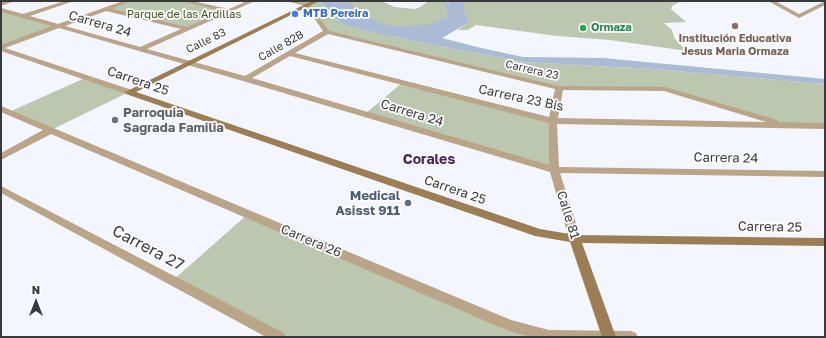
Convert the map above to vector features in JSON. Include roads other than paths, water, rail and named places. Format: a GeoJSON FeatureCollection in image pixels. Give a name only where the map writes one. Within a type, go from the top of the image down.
{"type":"FeatureCollection","features":[{"type":"Feature","properties":{"kind":"street"},"geometry":{"type":"LineString","coordinates":[[1,4],[12,1]]}},
{"type":"Feature","properties":{"kind":"street"},"geometry":{"type":"LineString","coordinates":[[24,16],[71,1]]}},
{"type":"Feature","properties":{"kind":"street"},"geometry":{"type":"LineString","coordinates":[[1,48],[128,1]]}},
{"type":"Feature","properties":{"kind":"street"},"geometry":{"type":"LineString","coordinates":[[184,1],[230,11]]}},
{"type":"Feature","properties":{"kind":"street"},"geometry":{"type":"LineString","coordinates":[[141,49],[252,1]]}},
{"type":"Feature","properties":{"kind":"street"},"geometry":{"type":"LineString","coordinates":[[288,1],[313,3],[326,32]]}},
{"type":"Feature","properties":{"kind":"street"},"geometry":{"type":"LineString","coordinates":[[771,1],[799,16],[825,3]]}},
{"type":"Feature","properties":{"kind":"street","name":"Calle 83"},"geometry":{"type":"LineString","coordinates":[[129,92],[313,3]]}},
{"type":"Feature","properties":{"kind":"street"},"geometry":{"type":"LineString","coordinates":[[105,9],[188,29]]}},
{"type":"Feature","properties":{"kind":"street","name":"Carrera 24"},"geometry":{"type":"LineString","coordinates":[[1,10],[246,79],[554,170],[825,174]]}},
{"type":"Feature","properties":{"kind":"street","name":"Calle 82B"},"geometry":{"type":"LineString","coordinates":[[246,79],[326,32]]}},
{"type":"Feature","properties":{"kind":"street","name":"Carrera 23"},"geometry":{"type":"LineString","coordinates":[[326,32],[559,88],[665,89],[785,125]]}},
{"type":"Feature","properties":{"kind":"street","name":"Carrera 25"},"geometry":{"type":"LineString","coordinates":[[1,48],[539,233],[575,239],[825,242]]}},
{"type":"Feature","properties":{"kind":"street","name":"Carrera 23 Bis"},"geometry":{"type":"LineString","coordinates":[[289,54],[553,121],[825,126]]}},
{"type":"Feature","properties":{"kind":"street","name":"Calle 81"},"geometry":{"type":"LineString","coordinates":[[559,88],[553,121],[554,170],[575,239],[609,337]]}},
{"type":"Feature","properties":{"kind":"street","name":"Carrera 26"},"geometry":{"type":"LineString","coordinates":[[1,109],[509,325],[549,336],[630,337]]}},
{"type":"Feature","properties":{"kind":"street"},"geometry":{"type":"LineString","coordinates":[[1,157],[51,130]]}},
{"type":"Feature","properties":{"kind":"street","name":"Carrera 27"},"geometry":{"type":"LineString","coordinates":[[1,189],[279,337]]}},
{"type":"Feature","properties":{"kind":"water"},"geometry":{"type":"Polygon","coordinates":[[[319,1],[337,1],[356,13],[364,21],[412,33],[430,33],[449,29],[456,20],[455,16],[446,9],[443,1],[447,1],[449,7],[454,10],[457,6],[457,1],[460,1],[462,9],[468,18],[468,23],[442,38],[481,48],[523,57],[603,58],[825,79],[825,84],[653,69],[524,62],[428,44],[347,26],[340,22],[319,1]]]}},
{"type":"Feature","properties":{"kind":"waterway"},"geometry":{"type":"LineString","coordinates":[[336,1],[341,6],[370,25],[383,30],[401,32],[433,29],[456,20],[455,10],[457,1]]}},
{"type":"Feature","properties":{"kind":"place","name":"MTB Pereira"},"geometry":{"type":"Point","coordinates":[295,14]}},
{"type":"Feature","properties":{"kind":"place","name":"Institución Educativa Jesus Maria Ormaza"},"geometry":{"type":"Point","coordinates":[735,26]}},
{"type":"Feature","properties":{"kind":"place","name":"Ormaza"},"geometry":{"type":"Point","coordinates":[583,28]}},
{"type":"Feature","properties":{"kind":"place","name":"Parroquia Sagrada Familia"},"geometry":{"type":"Point","coordinates":[115,120]}},
{"type":"Feature","properties":{"kind":"place","name":"Medical Asisst 911"},"geometry":{"type":"Point","coordinates":[408,203]}},
{"type":"Feature","properties":{"kind":"district","name":"Corales"},"geometry":{"type":"Point","coordinates":[429,160]}},
{"type":"Feature","properties":{"kind":"park label","name":"Parque de las Ardillas"},"geometry":{"type":"Point","coordinates":[184,15]}}]}
